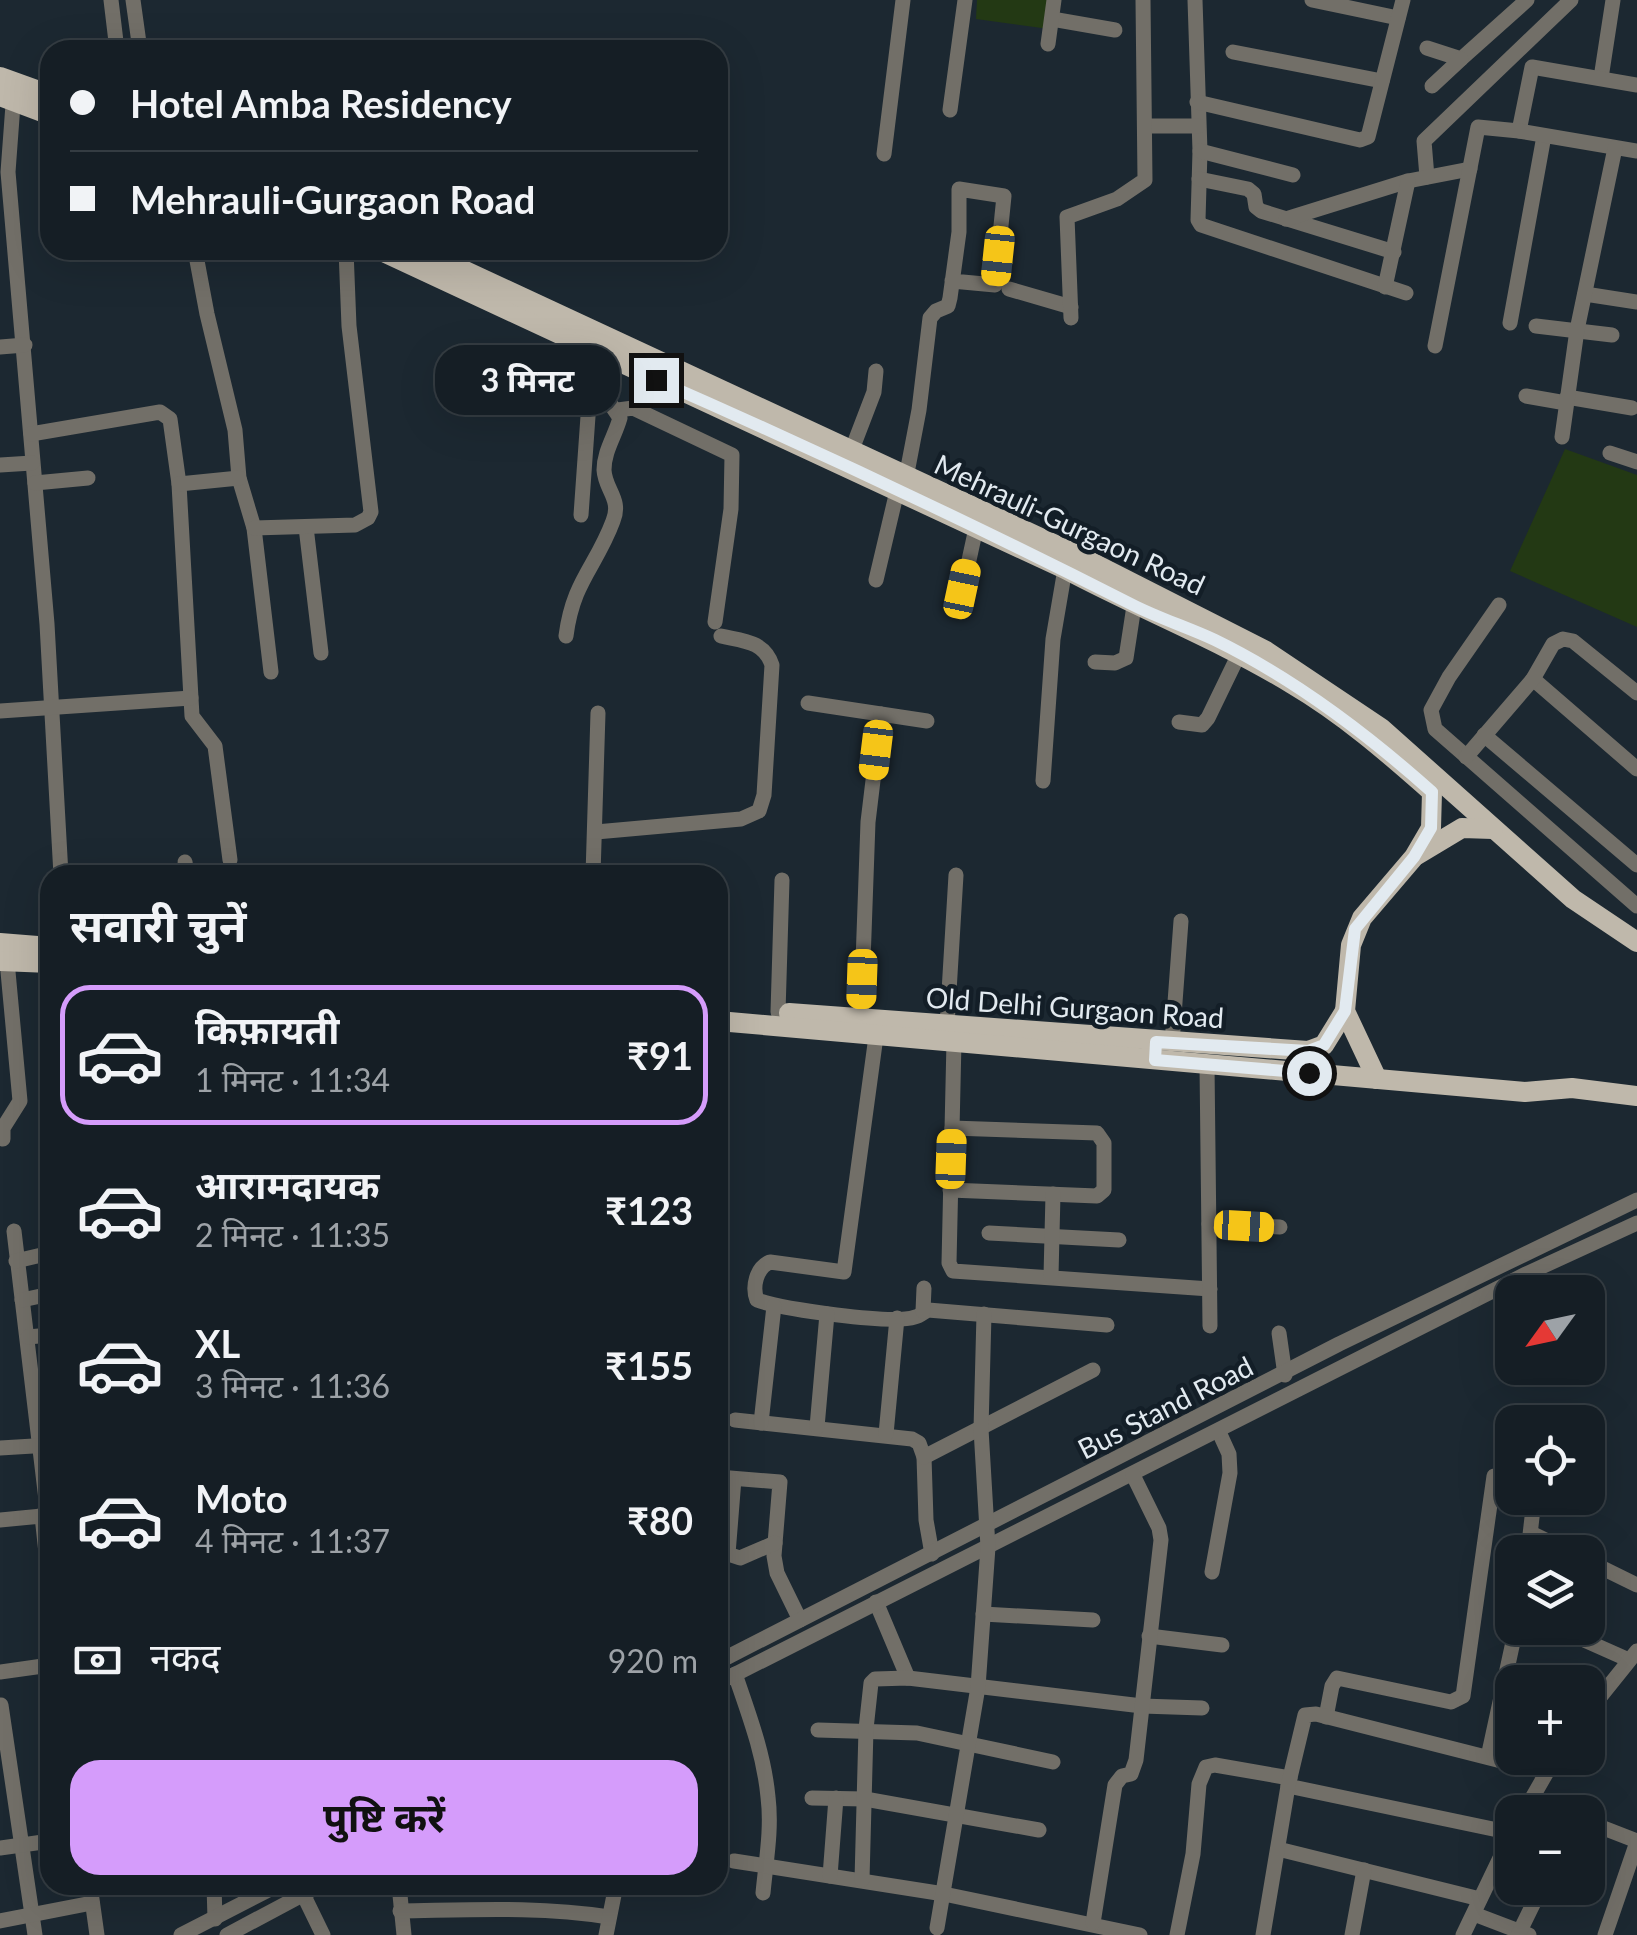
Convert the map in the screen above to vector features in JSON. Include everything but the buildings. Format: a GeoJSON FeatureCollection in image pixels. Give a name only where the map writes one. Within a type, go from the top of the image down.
{"type":"FeatureCollection","features":[{"type":"Feature","properties":{"kind":"main road"},"geometry":{"type":"LineString","coordinates":[[7,89],[40,94]]}},
{"type":"Feature","properties":{"kind":"main road"},"geometry":{"type":"LineString","coordinates":[[7,89],[40,109]]}},
{"type":"Feature","properties":{"kind":"main road","name":"Mehrauli-Gurgaon Road"},"geometry":{"type":"LineString","coordinates":[[401,260],[956,509],[1075,554],[1266,651],[1382,728],[1574,899],[1637,942]]}},
{"type":"Feature","properties":{"kind":"main road","name":"Mehrauli-Gurgaon Road"},"geometry":{"type":"LineString","coordinates":[[438,260],[596,349],[851,452],[902,484]]}},
{"type":"Feature","properties":{"kind":"main road","name":"Mehrauli-Gurgaon Road"},"geometry":{"type":"LineString","coordinates":[[956,509],[976,528],[1239,654],[1294,685],[1378,744],[1432,792],[1431,828],[1414,857]]}},
{"type":"Feature","properties":{"kind":"main road"},"geometry":{"type":"LineString","coordinates":[[1377,1079],[1345,1011],[1355,929],[1414,857],[1462,828],[1493,829]]}},
{"type":"Feature","properties":{"kind":"main road"},"geometry":{"type":"LineString","coordinates":[[2,955],[40,949]]}},
{"type":"Feature","properties":{"kind":"main road"},"geometry":{"type":"LineString","coordinates":[[2,955],[40,962]]}},
{"type":"Feature","properties":{"kind":"main road","name":"Old Delhi Gurgaon Road"},"geometry":{"type":"LineString","coordinates":[[728,1008],[951,1033],[1161,1048],[1308,1051],[1324,1045],[1345,1011]]}},
{"type":"Feature","properties":{"kind":"main road","name":"Old Delhi Gurgaon Road"},"geometry":{"type":"LineString","coordinates":[[728,1021],[872,1024]]}},
{"type":"Feature","properties":{"kind":"main road","name":"Old Delhi Gurgaon Road"},"geometry":{"type":"LineString","coordinates":[[1161,1048],[1208,1065],[1526,1092],[1572,1088],[1637,1096]]}},
{"type":"Feature","properties":{"kind":"street"},"geometry":{"type":"LineString","coordinates":[[112,0],[116,40]]}},
{"type":"Feature","properties":{"kind":"street"},"geometry":{"type":"LineString","coordinates":[[133,0],[139,40]]}},
{"type":"Feature","properties":{"kind":"street"},"geometry":{"type":"LineString","coordinates":[[884,154],[903,0]]}},
{"type":"Feature","properties":{"kind":"street"},"geometry":{"type":"LineString","coordinates":[[950,110],[965,0]]}},
{"type":"Feature","properties":{"kind":"street"},"geometry":{"type":"LineString","coordinates":[[1048,44],[1054,0]]}},
{"type":"Feature","properties":{"kind":"street"},"geometry":{"type":"LineString","coordinates":[[1009,289],[1071,313],[1067,217],[1117,199],[1145,180],[1142,0]]}},
{"type":"Feature","properties":{"kind":"street"},"geometry":{"type":"LineString","coordinates":[[1195,0],[1198,220],[1205,228],[1406,293]]}},
{"type":"Feature","properties":{"kind":"street"},"geometry":{"type":"LineString","coordinates":[[1312,0],[1398,18]]}},
{"type":"Feature","properties":{"kind":"street"},"geometry":{"type":"LineString","coordinates":[[1197,102],[1360,140],[1368,137],[1402,0]]}},
{"type":"Feature","properties":{"kind":"street"},"geometry":{"type":"LineString","coordinates":[[1432,86],[1527,0]]}},
{"type":"Feature","properties":{"kind":"street"},"geometry":{"type":"LineString","coordinates":[[1536,0],[1552,18]]}},
{"type":"Feature","properties":{"kind":"street"},"geometry":{"type":"LineString","coordinates":[[1428,177],[1424,141],[1571,0]]}},
{"type":"Feature","properties":{"kind":"street"},"geometry":{"type":"LineString","coordinates":[[1601,78],[1612,0]]}},
{"type":"Feature","properties":{"kind":"street"},"geometry":{"type":"LineString","coordinates":[[1052,19],[1114,30]]}},
{"type":"Feature","properties":{"kind":"street"},"geometry":{"type":"LineString","coordinates":[[1426,48],[1461,59]]}},
{"type":"Feature","properties":{"kind":"street"},"geometry":{"type":"LineString","coordinates":[[1233,52],[1382,81]]}},
{"type":"Feature","properties":{"kind":"street"},"geometry":{"type":"LineString","coordinates":[[1519,131],[1532,67],[1637,85]]}},
{"type":"Feature","properties":{"kind":"street"},"geometry":{"type":"LineString","coordinates":[[7,89],[4,171],[25,345],[60,865]]}},
{"type":"Feature","properties":{"kind":"street"},"geometry":{"type":"LineString","coordinates":[[1145,126],[1198,126]]}},
{"type":"Feature","properties":{"kind":"street"},"geometry":{"type":"LineString","coordinates":[[1435,346],[1478,127],[1637,152]]}},
{"type":"Feature","properties":{"kind":"street"},"geometry":{"type":"LineString","coordinates":[[1510,324],[1544,136]]}},
{"type":"Feature","properties":{"kind":"street"},"geometry":{"type":"LineString","coordinates":[[1562,437],[1577,330],[1615,148]]}},
{"type":"Feature","properties":{"kind":"street"},"geometry":{"type":"LineString","coordinates":[[1200,151],[1293,175]]}},
{"type":"Feature","properties":{"kind":"street"},"geometry":{"type":"LineString","coordinates":[[1286,219],[1408,181],[1470,169]]}},
{"type":"Feature","properties":{"kind":"street"},"geometry":{"type":"LineString","coordinates":[[1199,179],[1248,189],[1254,194],[1258,209],[1394,252]]}},
{"type":"Feature","properties":{"kind":"street"},"geometry":{"type":"LineString","coordinates":[[1384,287],[1408,181]]}},
{"type":"Feature","properties":{"kind":"street"},"geometry":{"type":"LineString","coordinates":[[876,580],[919,410],[930,318],[949,304],[952,281],[959,232],[959,189],[1004,196],[995,285],[952,281]]}},
{"type":"Feature","properties":{"kind":"street"},"geometry":{"type":"LineString","coordinates":[[197,260],[235,430],[239,478],[254,528],[271,672]]}},
{"type":"Feature","properties":{"kind":"street"},"geometry":{"type":"LineString","coordinates":[[254,528],[355,525],[368,518],[346,260]]}},
{"type":"Feature","properties":{"kind":"street"},"geometry":{"type":"LineString","coordinates":[[1585,294],[1637,302]]}},
{"type":"Feature","properties":{"kind":"street"},"geometry":{"type":"LineString","coordinates":[[1536,326],[1612,335]]}},
{"type":"Feature","properties":{"kind":"street"},"geometry":{"type":"LineString","coordinates":[[0,347],[25,345]]}},
{"type":"Feature","properties":{"kind":"street"},"geometry":{"type":"LineString","coordinates":[[566,636],[574,595],[614,520],[617,503],[604,472],[605,454],[620,418],[599,387],[596,349]]}},
{"type":"Feature","properties":{"kind":"street"},"geometry":{"type":"LineString","coordinates":[[581,515],[596,349]]}},
{"type":"Feature","properties":{"kind":"street"},"geometry":{"type":"LineString","coordinates":[[851,452],[874,392],[876,371]]}},
{"type":"Feature","properties":{"kind":"street"},"geometry":{"type":"LineString","coordinates":[[1526,396],[1632,408]]}},
{"type":"Feature","properties":{"kind":"street"},"geometry":{"type":"LineString","coordinates":[[596,832],[740,819],[759,811],[764,795],[772,665],[768,653],[756,644],[718,629],[731,510],[732,455],[632,408],[618,410]]}},
{"type":"Feature","properties":{"kind":"street"},"geometry":{"type":"LineString","coordinates":[[32,434],[160,412],[170,420],[179,484],[192,716],[215,746],[230,860]]}},
{"type":"Feature","properties":{"kind":"street"},"geometry":{"type":"LineString","coordinates":[[1610,453],[1637,462]]}},
{"type":"Feature","properties":{"kind":"street"},"geometry":{"type":"LineString","coordinates":[[0,465],[32,463]]}},
{"type":"Feature","properties":{"kind":"street"},"geometry":{"type":"LineString","coordinates":[[34,482],[88,478]]}},
{"type":"Feature","properties":{"kind":"street"},"geometry":{"type":"LineString","coordinates":[[179,484],[239,478]]}},
{"type":"Feature","properties":{"kind":"street"},"geometry":{"type":"LineString","coordinates":[[306,528],[321,653]]}},
{"type":"Feature","properties":{"kind":"street"},"geometry":{"type":"LineString","coordinates":[[961,597],[976,528]]}},
{"type":"Feature","properties":{"kind":"street"},"geometry":{"type":"LineString","coordinates":[[1043,781],[1053,639],[1065,570]]}},
{"type":"Feature","properties":{"kind":"street"},"geometry":{"type":"LineString","coordinates":[[1499,605],[1449,676],[1431,710],[1436,729],[1637,906]]}},
{"type":"Feature","properties":{"kind":"street"},"geometry":{"type":"LineString","coordinates":[[1095,662],[1126,658],[1134,606]]}},
{"type":"Feature","properties":{"kind":"street"},"geometry":{"type":"LineString","coordinates":[[1466,757],[1532,679],[1554,644],[1563,639],[1573,641],[1637,693]]}},
{"type":"Feature","properties":{"kind":"street"},"geometry":{"type":"LineString","coordinates":[[1179,722],[1202,725],[1239,654]]}},
{"type":"Feature","properties":{"kind":"street"},"geometry":{"type":"LineString","coordinates":[[1532,679],[1637,769]]}},
{"type":"Feature","properties":{"kind":"street"},"geometry":{"type":"LineString","coordinates":[[0,711],[191,698]]}},
{"type":"Feature","properties":{"kind":"street"},"geometry":{"type":"LineString","coordinates":[[808,703],[927,722]]}},
{"type":"Feature","properties":{"kind":"street"},"geometry":{"type":"LineString","coordinates":[[594,865],[598,713]]}},
{"type":"Feature","properties":{"kind":"street"},"geometry":{"type":"LineString","coordinates":[[881,714],[868,822],[872,1024],[844,1272],[770,1262],[764,1264],[757,1277],[755,1296],[774,1306],[826,1314],[897,1318],[916,1317],[923,1311],[1107,1324]]}},
{"type":"Feature","properties":{"kind":"street"},"geometry":{"type":"LineString","coordinates":[[1484,735],[1637,866]]}},
{"type":"Feature","properties":{"kind":"street"},"geometry":{"type":"LineString","coordinates":[[956,874],[948,1263],[953,1270],[1210,1289]]}},
{"type":"Feature","properties":{"kind":"street"},"geometry":{"type":"LineString","coordinates":[[778,1012],[782,880]]}},
{"type":"Feature","properties":{"kind":"street"},"geometry":{"type":"LineString","coordinates":[[1161,1048],[1181,921]]}},
{"type":"Feature","properties":{"kind":"street"},"geometry":{"type":"LineString","coordinates":[[2,955],[20,1101],[2,1139]]}},
{"type":"Feature","properties":{"kind":"street"},"geometry":{"type":"LineString","coordinates":[[1208,1065],[1210,1326]]}},
{"type":"Feature","properties":{"kind":"street"},"geometry":{"type":"LineString","coordinates":[[950,1190],[1102,1194],[1104,1142],[1101,1136],[1089,1132],[952,1128]]}},
{"type":"Feature","properties":{"kind":"street"},"geometry":{"type":"LineString","coordinates":[[1051,1276],[1053,1194]]}},
{"type":"Feature","properties":{"kind":"street","name":"Bus Stand Road"},"geometry":{"type":"LineString","coordinates":[[728,1657],[1340,1344],[1637,1200]]}},
{"type":"Feature","properties":{"kind":"street","name":"Bus Stand Road"},"geometry":{"type":"LineString","coordinates":[[728,1677],[1526,1274],[1637,1223]]}},
{"type":"Feature","properties":{"kind":"street"},"geometry":{"type":"LineString","coordinates":[[1209,1224],[1280,1228]]}},
{"type":"Feature","properties":{"kind":"street"},"geometry":{"type":"LineString","coordinates":[[14,1231],[28,1338],[40,1383]]}},
{"type":"Feature","properties":{"kind":"street"},"geometry":{"type":"LineString","coordinates":[[989,1233],[1119,1240]]}},
{"type":"Feature","properties":{"kind":"street"},"geometry":{"type":"LineString","coordinates":[[16,1260],[40,1255]]}},
{"type":"Feature","properties":{"kind":"street"},"geometry":{"type":"LineString","coordinates":[[923,1311],[924,1288]]}},
{"type":"Feature","properties":{"kind":"street"},"geometry":{"type":"LineString","coordinates":[[22,1300],[40,1296]]}},
{"type":"Feature","properties":{"kind":"street"},"geometry":{"type":"LineString","coordinates":[[761,1423],[774,1306]]}},
{"type":"Feature","properties":{"kind":"street"},"geometry":{"type":"LineString","coordinates":[[817,1427],[826,1314]]}},
{"type":"Feature","properties":{"kind":"street"},"geometry":{"type":"LineString","coordinates":[[937,1928],[978,1687],[988,1547],[981,1429],[984,1314]]}},
{"type":"Feature","properties":{"kind":"street"},"geometry":{"type":"LineString","coordinates":[[886,1434],[897,1318]]}},
{"type":"Feature","properties":{"kind":"street"},"geometry":{"type":"LineString","coordinates":[[1279,1333],[1284,1375]]}},
{"type":"Feature","properties":{"kind":"street"},"geometry":{"type":"LineString","coordinates":[[28,1338],[40,1336]]}},
{"type":"Feature","properties":{"kind":"street"},"geometry":{"type":"LineString","coordinates":[[1340,1344],[1348,1364]]}},
{"type":"Feature","properties":{"kind":"street"},"geometry":{"type":"LineString","coordinates":[[924,1456],[1093,1370]]}},
{"type":"Feature","properties":{"kind":"street"},"geometry":{"type":"LineString","coordinates":[[735,1420],[912,1438],[924,1456],[926,1520],[932,1554]]}},
{"type":"Feature","properties":{"kind":"street"},"geometry":{"type":"LineString","coordinates":[[1212,1572],[1230,1473],[1229,1454],[1219,1432]]}},
{"type":"Feature","properties":{"kind":"street"},"geometry":{"type":"LineString","coordinates":[[0,1448],[40,1445]]}},
{"type":"Feature","properties":{"kind":"street"},"geometry":{"type":"LineString","coordinates":[[1093,1924],[1115,1786],[1134,1770],[1160,1534],[1132,1474]]}},
{"type":"Feature","properties":{"kind":"street"},"geometry":{"type":"LineString","coordinates":[[1326,1716],[1337,1678],[1451,1702],[1463,1696],[1494,1476]]}},
{"type":"Feature","properties":{"kind":"street"},"geometry":{"type":"LineString","coordinates":[[728,1478],[780,1482],[777,1573],[800,1620]]}},
{"type":"Feature","properties":{"kind":"street"},"geometry":{"type":"LineString","coordinates":[[0,1520],[40,1512]]}},
{"type":"Feature","properties":{"kind":"street"},"geometry":{"type":"LineString","coordinates":[[1533,1515],[1531,1533],[1535,1535]]}},
{"type":"Feature","properties":{"kind":"street"},"geometry":{"type":"LineString","coordinates":[[728,1554],[740,1558],[775,1543]]}},
{"type":"Feature","properties":{"kind":"street"},"geometry":{"type":"LineString","coordinates":[[1605,1570],[1637,1586]]}},
{"type":"Feature","properties":{"kind":"street"},"geometry":{"type":"LineString","coordinates":[[876,1602],[908,1678]]}},
{"type":"Feature","properties":{"kind":"street"},"geometry":{"type":"LineString","coordinates":[[983,1614],[1094,1620]]}},
{"type":"Feature","properties":{"kind":"street"},"geometry":{"type":"LineString","coordinates":[[1149,1636],[1222,1645]]}},
{"type":"Feature","properties":{"kind":"street"},"geometry":{"type":"LineString","coordinates":[[1604,1645],[1633,1656],[1605,1691]]}},
{"type":"Feature","properties":{"kind":"street"},"geometry":{"type":"LineString","coordinates":[[0,1672],[40,1666]]}},
{"type":"Feature","properties":{"kind":"street"},"geometry":{"type":"LineString","coordinates":[[734,1674],[756,1735],[768,1798],[763,1893]]}},
{"type":"Feature","properties":{"kind":"street"},"geometry":{"type":"LineString","coordinates":[[862,1880],[866,1729],[875,1678],[908,1678],[1142,1706],[1202,1708]]}},
{"type":"Feature","properties":{"kind":"street"},"geometry":{"type":"LineString","coordinates":[[0,1705],[35,1935]]}},
{"type":"Feature","properties":{"kind":"street"},"geometry":{"type":"LineString","coordinates":[[1263,1935],[1289,1782],[1304,1718],[1309,1714],[1495,1759]]}},
{"type":"Feature","properties":{"kind":"street"},"geometry":{"type":"LineString","coordinates":[[818,1730],[917,1733],[1053,1762]]}},
{"type":"Feature","properties":{"kind":"street"},"geometry":{"type":"LineString","coordinates":[[1488,1757],[1495,1737]]}},
{"type":"Feature","properties":{"kind":"street"},"geometry":{"type":"LineString","coordinates":[[1177,1935],[1194,1854],[1199,1784],[1206,1766],[1495,1829]]}},
{"type":"Feature","properties":{"kind":"street"},"geometry":{"type":"LineString","coordinates":[[812,1798],[866,1799],[1039,1830]]}},
{"type":"Feature","properties":{"kind":"street"},"geometry":{"type":"LineString","coordinates":[[830,1876],[836,1798]]}},
{"type":"Feature","properties":{"kind":"street"},"geometry":{"type":"LineString","coordinates":[[1605,1829],[1637,1841],[1605,1935]]}},
{"type":"Feature","properties":{"kind":"street"},"geometry":{"type":"LineString","coordinates":[[0,1848],[40,1842]]}},
{"type":"Feature","properties":{"kind":"street"},"geometry":{"type":"LineString","coordinates":[[1278,1848],[1364,1870],[1477,1907],[1522,1934],[1534,1905]]}},
{"type":"Feature","properties":{"kind":"street"},"geometry":{"type":"LineString","coordinates":[[734,1861],[944,1894],[1140,1935]]}},
{"type":"Feature","properties":{"kind":"street"},"geometry":{"type":"LineString","coordinates":[[1463,1935],[1495,1869]]}},
{"type":"Feature","properties":{"kind":"street"},"geometry":{"type":"LineString","coordinates":[[1352,1935],[1364,1870]]}},
{"type":"Feature","properties":{"kind":"street"},"geometry":{"type":"LineString","coordinates":[[91,1895],[98,1935]]}},
{"type":"Feature","properties":{"kind":"street"},"geometry":{"type":"LineString","coordinates":[[216,1895],[230,1933],[256,1928],[302,1895]]}},
{"type":"Feature","properties":{"kind":"street"},"geometry":{"type":"LineString","coordinates":[[181,1935],[259,1895]]}},
{"type":"Feature","properties":{"kind":"street"},"geometry":{"type":"LineString","coordinates":[[303,1895],[323,1935]]}},
{"type":"Feature","properties":{"kind":"street"},"geometry":{"type":"LineString","coordinates":[[399,1895],[404,1935]]}},
{"type":"Feature","properties":{"kind":"street"},"geometry":{"type":"LineString","coordinates":[[606,1935],[614,1895]]}},
{"type":"Feature","properties":{"kind":"street"},"geometry":{"type":"LineString","coordinates":[[0,1920],[92,1903]]}},
{"type":"Feature","properties":{"kind":"street"},"geometry":{"type":"LineString","coordinates":[[400,1911],[514,1908],[609,1917]]}},
{"type":"Feature","properties":{"kind":"green space"},"geometry":{"type":"Polygon","coordinates":[[[977,0],[1051,0],[1049,29],[976,19],[977,0]]]}},
{"type":"Feature","properties":{"kind":"green space"},"geometry":{"type":"Polygon","coordinates":[[[1565,449],[1637,475],[1637,627],[1510,571],[1565,449]]]}},
{"type":"Feature","properties":{"kind":"route"},"geometry":{"type":"LineString","coordinates":[[656,380],[1216,641],[1294,685],[1378,744],[1432,792],[1431,828],[1414,857],[1355,929],[1345,1011],[1324,1045],[1308,1051],[1156,1042],[1155,1060],[1309,1073]]}}]}
